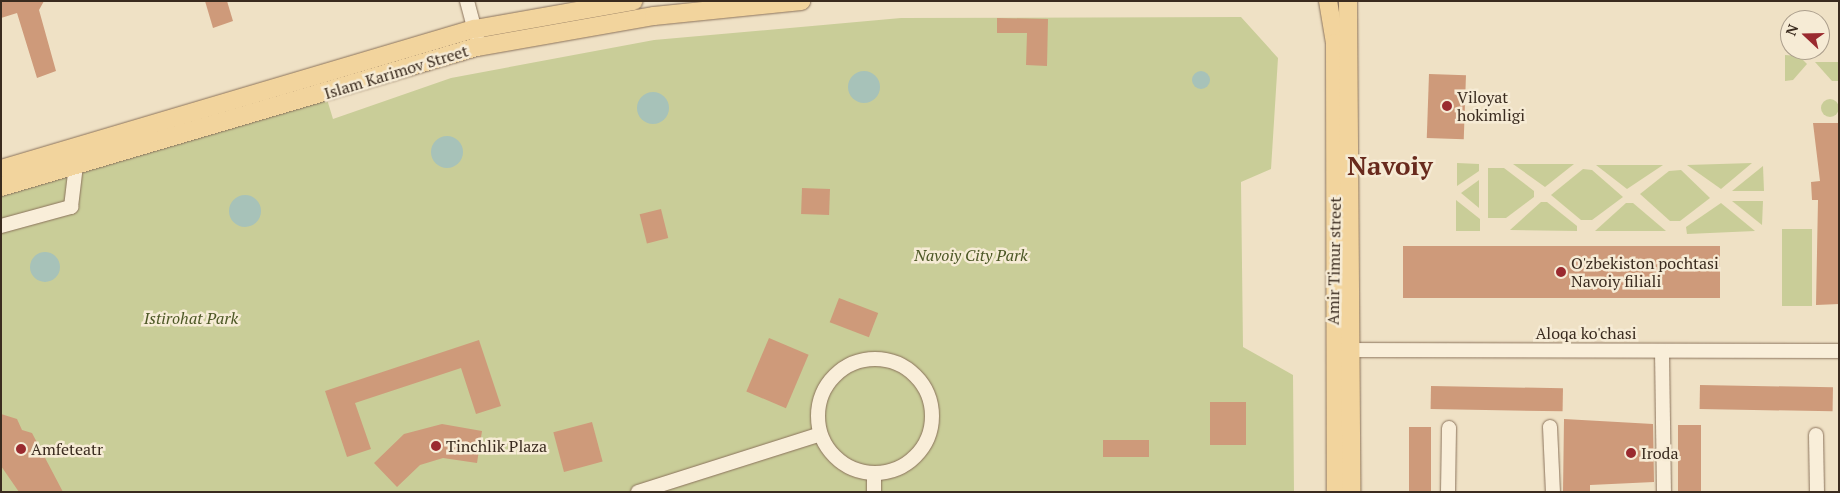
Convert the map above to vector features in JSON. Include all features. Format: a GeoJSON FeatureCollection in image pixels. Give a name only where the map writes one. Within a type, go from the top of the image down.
{"type":"FeatureCollection","features":[{"type":"Feature","properties":{"kind":"main road","name":"Islam Karimov Street"},"geometry":{"type":"LineString","coordinates":[[1,169],[475,29],[634,1]]}},
{"type":"Feature","properties":{"kind":"main road","name":"Islam Karimov Street"},"geometry":{"type":"LineString","coordinates":[[1,187],[76,168],[478,47],[645,18],[764,3],[800,1]]}},
{"type":"Feature","properties":{"kind":"main road","name":"Amir Timur street"},"geometry":{"type":"LineString","coordinates":[[1328,1],[1335,43],[1340,350],[1351,492]]}},
{"type":"Feature","properties":{"kind":"main road","name":"Amir Timur street"},"geometry":{"type":"LineString","coordinates":[[1336,492],[1348,1]]}},
{"type":"Feature","properties":{"kind":"street"},"geometry":{"type":"LineString","coordinates":[[467,1],[478,47]]}},
{"type":"Feature","properties":{"kind":"street"},"geometry":{"type":"LineString","coordinates":[[1,226],[70,207],[79,147]]}},
{"type":"Feature","properties":{"kind":"street","name":"Aloqa ko'chasi"},"geometry":{"type":"LineString","coordinates":[[1340,350],[1839,351]]}},
{"type":"Feature","properties":{"kind":"street"},"geometry":{"type":"LineString","coordinates":[[1662,350],[1664,492]]}},
{"type":"Feature","properties":{"kind":"street"},"geometry":{"type":"LineString","coordinates":[[872,358],[899,363],[929,392],[932,429],[911,462],[874,473],[841,463],[818,435],[819,399],[831,381],[849,365],[872,358]]}},
{"type":"Feature","properties":{"kind":"street"},"geometry":{"type":"LineString","coordinates":[[1550,427],[1553,492]]}},
{"type":"Feature","properties":{"kind":"street"},"geometry":{"type":"LineString","coordinates":[[1448,492],[1449,428]]}},
{"type":"Feature","properties":{"kind":"street"},"geometry":{"type":"LineString","coordinates":[[638,492],[818,435]]}},
{"type":"Feature","properties":{"kind":"street"},"geometry":{"type":"LineString","coordinates":[[1816,435],[1817,492]]}},
{"type":"Feature","properties":{"kind":"street"},"geometry":{"type":"LineString","coordinates":[[874,473],[874,492]]}},
{"type":"Feature","properties":{"kind":"green space","name":"Navoiy City Park"},"geometry":{"type":"Polygon","coordinates":[[[1241,17],[1278,58],[1271,169],[1241,182],[1243,347],[1293,375],[1294,492],[1,492],[1,194],[326,96],[333,119],[451,78],[654,40],[901,18],[1241,17]]]}},
{"type":"Feature","properties":{"kind":"green space"},"geometry":{"type":"Polygon","coordinates":[[[1785,60],[1803,60],[1807,64],[1793,80],[1785,81],[1785,60]]]}},
{"type":"Feature","properties":{"kind":"green space"},"geometry":{"type":"Polygon","coordinates":[[[1815,62],[1839,62],[1839,81],[1832,81],[1815,62]]]}},
{"type":"Feature","properties":{"kind":"green space"},"geometry":{"type":"Polygon","coordinates":[[[1830,99],[1838,104],[1839,108],[1834,116],[1830,117],[1822,112],[1821,108],[1826,100],[1830,99]]]}},
{"type":"Feature","properties":{"kind":"green space"},"geometry":{"type":"Polygon","coordinates":[[[1457,163],[1479,164],[1479,171],[1457,186],[1457,163]]]}},
{"type":"Feature","properties":{"kind":"green space"},"geometry":{"type":"Polygon","coordinates":[[[1752,163],[1721,189],[1687,165],[1752,163]]]}},
{"type":"Feature","properties":{"kind":"green space"},"geometry":{"type":"Polygon","coordinates":[[[1513,164],[1574,164],[1545,187],[1513,164]]]}},
{"type":"Feature","properties":{"kind":"green space"},"geometry":{"type":"Polygon","coordinates":[[[1596,165],[1663,165],[1627,189],[1596,165]]]}},
{"type":"Feature","properties":{"kind":"green space"},"geometry":{"type":"Polygon","coordinates":[[[1763,166],[1764,191],[1732,191],[1763,166]]]}},
{"type":"Feature","properties":{"kind":"green space"},"geometry":{"type":"Polygon","coordinates":[[[1488,168],[1504,168],[1534,191],[1534,197],[1506,218],[1488,218],[1488,168]]]}},
{"type":"Feature","properties":{"kind":"green space"},"geometry":{"type":"Polygon","coordinates":[[[1583,169],[1592,170],[1623,197],[1592,220],[1581,220],[1551,195],[1583,169]]]}},
{"type":"Feature","properties":{"kind":"green space"},"geometry":{"type":"Polygon","coordinates":[[[1681,170],[1710,198],[1680,221],[1670,221],[1640,194],[1669,171],[1681,170]]]}},
{"type":"Feature","properties":{"kind":"green space"},"geometry":{"type":"Polygon","coordinates":[[[1479,180],[1479,208],[1461,193],[1479,180]]]}},
{"type":"Feature","properties":{"kind":"green space"},"geometry":{"type":"Polygon","coordinates":[[[1456,200],[1480,219],[1480,231],[1456,231],[1456,200]]]}},
{"type":"Feature","properties":{"kind":"green space"},"geometry":{"type":"Polygon","coordinates":[[[1732,201],[1763,201],[1762,225],[1732,201]]]}},
{"type":"Feature","properties":{"kind":"green space"},"geometry":{"type":"Polygon","coordinates":[[[1541,202],[1547,202],[1577,226],[1577,231],[1510,230],[1541,202]]]}},
{"type":"Feature","properties":{"kind":"green space"},"geometry":{"type":"Polygon","coordinates":[[[1626,203],[1633,203],[1666,231],[1595,231],[1626,203]]]}},
{"type":"Feature","properties":{"kind":"green space"},"geometry":{"type":"Polygon","coordinates":[[[1721,203],[1755,231],[1687,234],[1686,227],[1721,203]]]}},
{"type":"Feature","properties":{"kind":"green space"},"geometry":{"type":"Polygon","coordinates":[[[1782,229],[1812,229],[1812,306],[1782,306],[1782,229]]]}},
{"type":"Feature","properties":{"kind":"water"},"geometry":{"type":"Polygon","coordinates":[[[864,71],[876,75],[880,87],[876,99],[864,103],[852,99],[848,87],[852,75],[864,71]]]}},
{"type":"Feature","properties":{"kind":"water"},"geometry":{"type":"Polygon","coordinates":[[[1197,71],[1205,71],[1210,76],[1208,87],[1197,89],[1192,84],[1192,76],[1197,71]]]}},
{"type":"Feature","properties":{"kind":"water"},"geometry":{"type":"Polygon","coordinates":[[[653,92],[665,96],[669,108],[665,120],[653,124],[641,120],[637,108],[641,96],[653,92]]]}},
{"type":"Feature","properties":{"kind":"water"},"geometry":{"type":"Polygon","coordinates":[[[447,136],[459,140],[463,152],[459,164],[447,168],[435,164],[431,152],[435,140],[447,136]]]}},
{"type":"Feature","properties":{"kind":"water"},"geometry":{"type":"Polygon","coordinates":[[[245,195],[257,199],[261,211],[257,223],[245,227],[233,223],[229,211],[233,199],[245,195]]]}},
{"type":"Feature","properties":{"kind":"water"},"geometry":{"type":"Polygon","coordinates":[[[45,252],[56,256],[60,267],[56,278],[45,282],[34,278],[30,267],[34,256],[45,252]]]}},
{"type":"Feature","properties":{"kind":"building"},"geometry":{"type":"Polygon","coordinates":[[[1,1],[44,1],[39,10],[56,71],[37,78],[17,13],[1,18],[1,1]]]}},
{"type":"Feature","properties":{"kind":"building"},"geometry":{"type":"Polygon","coordinates":[[[205,1],[227,1],[233,21],[213,28],[205,1]]]}},
{"type":"Feature","properties":{"kind":"building"},"geometry":{"type":"Polygon","coordinates":[[[997,18],[1048,19],[1047,66],[1026,65],[1027,33],[997,33],[997,18]]]}},
{"type":"Feature","properties":{"kind":"building","name":"Viloyat hokimligi"},"geometry":{"type":"Polygon","coordinates":[[[1429,74],[1466,75],[1464,139],[1427,138],[1429,74]]]}},
{"type":"Feature","properties":{"kind":"building"},"geometry":{"type":"Polygon","coordinates":[[[1813,123],[1839,123],[1839,304],[1816,305],[1818,200],[1812,200],[1811,182],[1820,181],[1813,123]]]}},
{"type":"Feature","properties":{"kind":"building"},"geometry":{"type":"Polygon","coordinates":[[[802,188],[830,189],[829,215],[801,214],[802,188]]]}},
{"type":"Feature","properties":{"kind":"building"},"geometry":{"type":"Polygon","coordinates":[[[661,209],[668,238],[647,243],[640,214],[661,209]]]}},
{"type":"Feature","properties":{"kind":"building","name":"O'zbekiston pochtasi Navoiy filiali"},"geometry":{"type":"Polygon","coordinates":[[[1403,246],[1720,246],[1720,298],[1403,298],[1403,246]]]}},
{"type":"Feature","properties":{"kind":"building"},"geometry":{"type":"Polygon","coordinates":[[[839,298],[878,313],[869,337],[830,322],[839,298]]]}},
{"type":"Feature","properties":{"kind":"building"},"geometry":{"type":"Polygon","coordinates":[[[769,338],[809,355],[786,408],[746,391],[769,338]]]}},
{"type":"Feature","properties":{"kind":"building"},"geometry":{"type":"Polygon","coordinates":[[[479,340],[501,406],[476,414],[461,368],[355,403],[371,449],[347,457],[325,391],[479,340]]]}},
{"type":"Feature","properties":{"kind":"building"},"geometry":{"type":"Polygon","coordinates":[[[1700,385],[1833,387],[1833,411],[1700,409],[1700,385]]]}},
{"type":"Feature","properties":{"kind":"building"},"geometry":{"type":"Polygon","coordinates":[[[1431,386],[1563,388],[1563,411],[1431,409],[1431,386]]]}},
{"type":"Feature","properties":{"kind":"building"},"geometry":{"type":"Polygon","coordinates":[[[1210,402],[1246,402],[1246,445],[1210,445],[1210,402]]]}},
{"type":"Feature","properties":{"kind":"building","name":"Amfeteatr"},"geometry":{"type":"Polygon","coordinates":[[[1,414],[17,419],[22,430],[32,433],[63,492],[19,492],[1,466],[1,414]]]}},
{"type":"Feature","properties":{"kind":"building"},"geometry":{"type":"Polygon","coordinates":[[[1564,419],[1653,424],[1654,482],[1590,485],[1590,492],[1563,492],[1564,419]]]}},
{"type":"Feature","properties":{"kind":"building"},"geometry":{"type":"Polygon","coordinates":[[[592,422],[603,462],[564,472],[553,432],[592,422]]]}},
{"type":"Feature","properties":{"kind":"building","name":"Tinchlik Plaza"},"geometry":{"type":"Polygon","coordinates":[[[442,424],[482,431],[477,463],[443,458],[420,465],[397,487],[374,463],[404,434],[442,424]]]}},
{"type":"Feature","properties":{"kind":"building"},"geometry":{"type":"Polygon","coordinates":[[[1678,425],[1701,425],[1701,492],[1678,492],[1678,425]]]}},
{"type":"Feature","properties":{"kind":"building"},"geometry":{"type":"Polygon","coordinates":[[[1409,427],[1431,427],[1431,492],[1409,492],[1409,427]]]}},
{"type":"Feature","properties":{"kind":"building"},"geometry":{"type":"Polygon","coordinates":[[[1103,440],[1149,440],[1149,457],[1103,457],[1103,440]]]}},
{"type":"Feature","properties":{"kind":"place","name":"Viloyat hokimligi"},"geometry":{"type":"Point","coordinates":[1447,106]}},
{"type":"Feature","properties":{"kind":"place","name":"O'zbekiston pochtasi Navoiy filiali"},"geometry":{"type":"Point","coordinates":[1561,272]}},
{"type":"Feature","properties":{"kind":"place","name":"Tinchlik Plaza"},"geometry":{"type":"Point","coordinates":[436,446]}},
{"type":"Feature","properties":{"kind":"place","name":"Amfeteatr"},"geometry":{"type":"Point","coordinates":[21,449]}},
{"type":"Feature","properties":{"kind":"place","name":"Iroda"},"geometry":{"type":"Point","coordinates":[1631,453]}},
{"type":"Feature","properties":{"kind":"district","name":"Navoiy"},"geometry":{"type":"Point","coordinates":[1390,166]}},
{"type":"Feature","properties":{"kind":"park label","name":"Istirohat Park"},"geometry":{"type":"Point","coordinates":[191,318]}}]}
